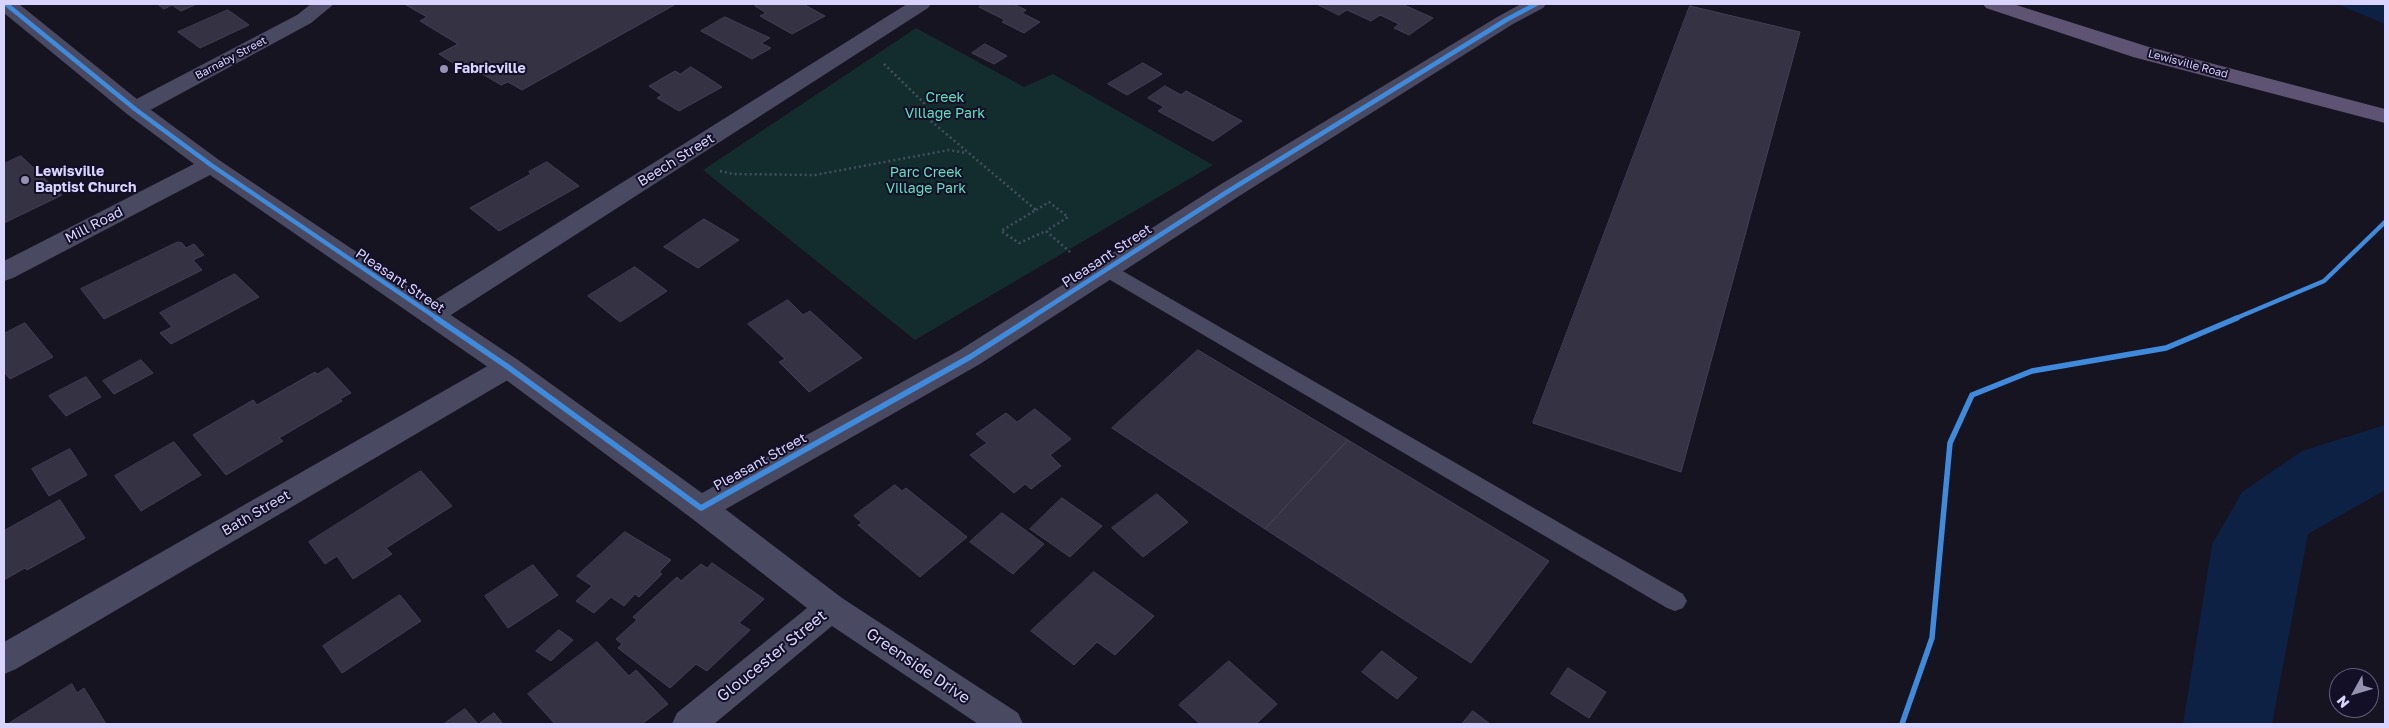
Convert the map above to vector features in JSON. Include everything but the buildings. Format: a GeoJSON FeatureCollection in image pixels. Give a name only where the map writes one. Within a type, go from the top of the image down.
{"type":"FeatureCollection","features":[{"type":"Feature","properties":{"kind":"main road","name":"Lewisville Road"},"geometry":{"type":"LineString","coordinates":[[1993,4],[2141,52],[2385,116]]}},
{"type":"Feature","properties":{"kind":"street","name":"Pleasant Street"},"geometry":{"type":"LineString","coordinates":[[6,4],[135,109],[211,165],[508,367],[701,508],[831,608]]}},
{"type":"Feature","properties":{"kind":"street","name":"Barnaby Street"},"geometry":{"type":"LineString","coordinates":[[135,109],[304,19],[324,4]]}},
{"type":"Feature","properties":{"kind":"street","name":"Beech Street"},"geometry":{"type":"LineString","coordinates":[[430,315],[922,4]]}},
{"type":"Feature","properties":{"kind":"street","name":"Pleasant Street"},"geometry":{"type":"LineString","coordinates":[[701,508],[970,357],[1244,182],[1506,20],[1536,4]]}},
{"type":"Feature","properties":{"kind":"street","name":"Mill Road"},"geometry":{"type":"LineString","coordinates":[[4,272],[211,165]]}},
{"type":"Feature","properties":{"kind":"street","name":"Bath Street"},"geometry":{"type":"LineString","coordinates":[[4,660],[508,367]]}},
{"type":"Feature","properties":{"kind":"street","name":"Gloucester Street"},"geometry":{"type":"LineString","coordinates":[[689,724],[831,608]]}},
{"type":"Feature","properties":{"kind":"street","name":"Greenside Drive"},"geometry":{"type":"LineString","coordinates":[[831,608],[1006,724]]}},
{"type":"Feature","properties":{"kind":"lane"},"geometry":{"type":"LineString","coordinates":[[1106,269],[1675,601]]}},
{"type":"Feature","properties":{"kind":"path"},"geometry":{"type":"LineString","coordinates":[[861,42],[873,50],[891,72],[924,103],[931,121],[1036,210]]}},
{"type":"Feature","properties":{"kind":"path"},"geometry":{"type":"LineString","coordinates":[[676,159],[733,174],[815,175],[949,150],[967,153]]}},
{"type":"Feature","properties":{"kind":"path"},"geometry":{"type":"LineString","coordinates":[[1049,202],[1068,217],[1046,231],[1019,243],[1001,231],[1049,202]]}},
{"type":"Feature","properties":{"kind":"path"},"geometry":{"type":"LineString","coordinates":[[1046,231],[1067,251],[1106,269]]}},
{"type":"Feature","properties":{"kind":"green space","name":"Parc Creek Village Park"},"geometry":{"type":"Polygon","coordinates":[[[916,28],[1024,87],[1053,74],[1213,165],[915,340],[703,170],[916,28]]]}},
{"type":"Feature","properties":{"kind":"water"},"geometry":{"type":"Polygon","coordinates":[[[2337,4],[2385,4],[2385,24],[2337,4]]]}},
{"type":"Feature","properties":{"kind":"water"},"geometry":{"type":"Polygon","coordinates":[[[2385,425],[2385,490],[2308,534],[2272,724],[2183,724],[2212,545],[2242,492],[2302,451],[2385,425]]]}},
{"type":"Feature","properties":{"kind":"cycle path"},"geometry":{"type":"LineString","coordinates":[[6,4],[135,109],[211,165],[508,367],[701,508],[970,357],[1227,192],[1506,20],[1536,4]]}},
{"type":"Feature","properties":{"kind":"cycle path"},"geometry":{"type":"LineString","coordinates":[[1902,724],[1932,638],[1950,443],[1972,395],[2032,371],[2166,348],[2324,281],[2385,222]]}},
{"type":"Feature","properties":{"kind":"place","name":"Fabricville"},"geometry":{"type":"Point","coordinates":[444,69]}},
{"type":"Feature","properties":{"kind":"place","name":"Lewisville Baptist Church"},"geometry":{"type":"Point","coordinates":[25,180]}},
{"type":"Feature","properties":{"kind":"park label","name":"Creek Village Park"},"geometry":{"type":"Point","coordinates":[945,106]}}]}
